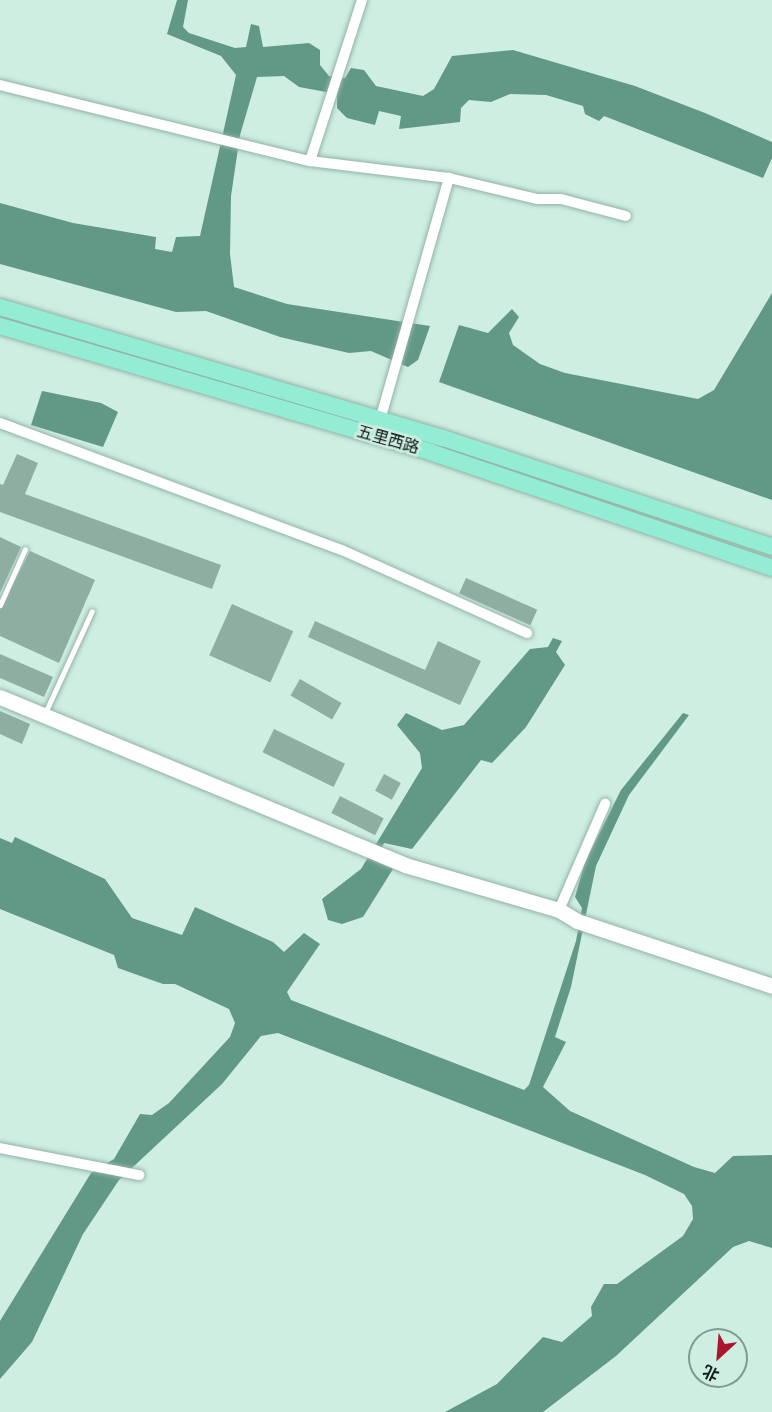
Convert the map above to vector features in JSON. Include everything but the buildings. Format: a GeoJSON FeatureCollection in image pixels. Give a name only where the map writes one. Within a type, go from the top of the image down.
{"type":"FeatureCollection","features":[{"type":"Feature","properties":{"kind":"main road","name":"五里西路"},"geometry":{"type":"LineString","coordinates":[[0,307],[380,420],[772,547]]}},
{"type":"Feature","properties":{"kind":"main road","name":"五里西路"},"geometry":{"type":"LineString","coordinates":[[0,326],[430,452],[772,568]]}},
{"type":"Feature","properties":{"kind":"main road"},"geometry":{"type":"LineString","coordinates":[[0,697],[405,865],[559,910],[577,921],[772,986]]}},
{"type":"Feature","properties":{"kind":"street"},"geometry":{"type":"LineString","coordinates":[[310,161],[327,97],[362,0]]}},
{"type":"Feature","properties":{"kind":"street"},"geometry":{"type":"LineString","coordinates":[[0,85],[310,161],[449,178],[537,200],[561,199],[626,216]]}},
{"type":"Feature","properties":{"kind":"street"},"geometry":{"type":"LineString","coordinates":[[380,420],[449,178]]}},
{"type":"Feature","properties":{"kind":"street"},"geometry":{"type":"LineString","coordinates":[[0,423],[342,550],[527,633]]}},
{"type":"Feature","properties":{"kind":"street"},"geometry":{"type":"LineString","coordinates":[[559,910],[605,804]]}},
{"type":"Feature","properties":{"kind":"street"},"geometry":{"type":"LineString","coordinates":[[0,1148],[135,1174]]}},
{"type":"Feature","properties":{"kind":"lane"},"geometry":{"type":"LineString","coordinates":[[0,605],[26,549]]}},
{"type":"Feature","properties":{"kind":"lane"},"geometry":{"type":"LineString","coordinates":[[45,715],[92,611]]}},
{"type":"Feature","properties":{"kind":"shaded area"},"geometry":{"type":"Polygon","coordinates":[[[177,0],[188,0],[183,27],[189,33],[235,48],[246,47],[251,24],[259,26],[263,47],[309,43],[320,50],[320,65],[329,76],[345,78],[351,68],[364,70],[376,86],[423,96],[434,89],[452,56],[513,50],[635,86],[705,113],[772,142],[772,158],[763,178],[604,116],[599,121],[585,114],[583,106],[546,95],[510,94],[491,102],[469,100],[461,108],[460,122],[399,129],[401,116],[379,111],[375,125],[347,118],[337,108],[337,94],[299,87],[284,76],[257,77],[240,135],[231,196],[230,254],[234,287],[287,304],[430,326],[418,360],[408,367],[371,351],[349,353],[280,337],[206,311],[176,312],[0,264],[0,203],[73,223],[156,237],[155,249],[172,252],[176,237],[200,236],[236,75],[221,56],[167,34],[177,0]]]}},
{"type":"Feature","properties":{"kind":"shaded area"},"geometry":{"type":"Polygon","coordinates":[[[772,293],[772,500],[439,382],[459,325],[488,333],[512,309],[519,317],[509,333],[513,345],[540,364],[565,373],[698,399],[714,390],[772,293]]]}},
{"type":"Feature","properties":{"kind":"shaded area"},"geometry":{"type":"Polygon","coordinates":[[[42,391],[101,403],[118,412],[103,447],[31,425],[42,391]]]}},
{"type":"Feature","properties":{"kind":"shaded area"},"geometry":{"type":"Polygon","coordinates":[[[553,638],[562,641],[556,652],[565,665],[526,727],[492,763],[481,760],[412,849],[384,843],[375,861],[393,869],[363,917],[342,924],[328,920],[322,899],[361,869],[422,768],[420,753],[397,725],[406,713],[442,730],[464,725],[530,649],[548,647],[553,638]]]}},
{"type":"Feature","properties":{"kind":"shaded area"},"geometry":{"type":"Polygon","coordinates":[[[683,713],[689,715],[629,795],[596,866],[571,987],[555,1037],[566,1042],[543,1087],[570,1111],[694,1167],[715,1173],[733,1156],[772,1155],[772,1248],[749,1241],[733,1247],[616,1356],[543,1412],[445,1412],[497,1384],[543,1337],[562,1342],[592,1316],[591,1307],[604,1284],[617,1284],[683,1236],[693,1219],[692,1206],[684,1194],[645,1175],[278,1033],[261,1036],[222,1084],[119,1180],[83,1234],[32,1342],[0,1379],[0,1321],[91,1173],[114,1159],[140,1114],[152,1115],[169,1103],[230,1037],[235,1023],[229,1009],[175,984],[163,984],[118,968],[114,955],[0,909],[0,838],[12,843],[15,837],[105,879],[132,918],[182,935],[195,907],[273,942],[284,952],[304,933],[320,944],[287,992],[291,1000],[524,1090],[529,1085],[576,941],[582,908],[575,897],[585,862],[621,790],[683,713]]]}}]}
